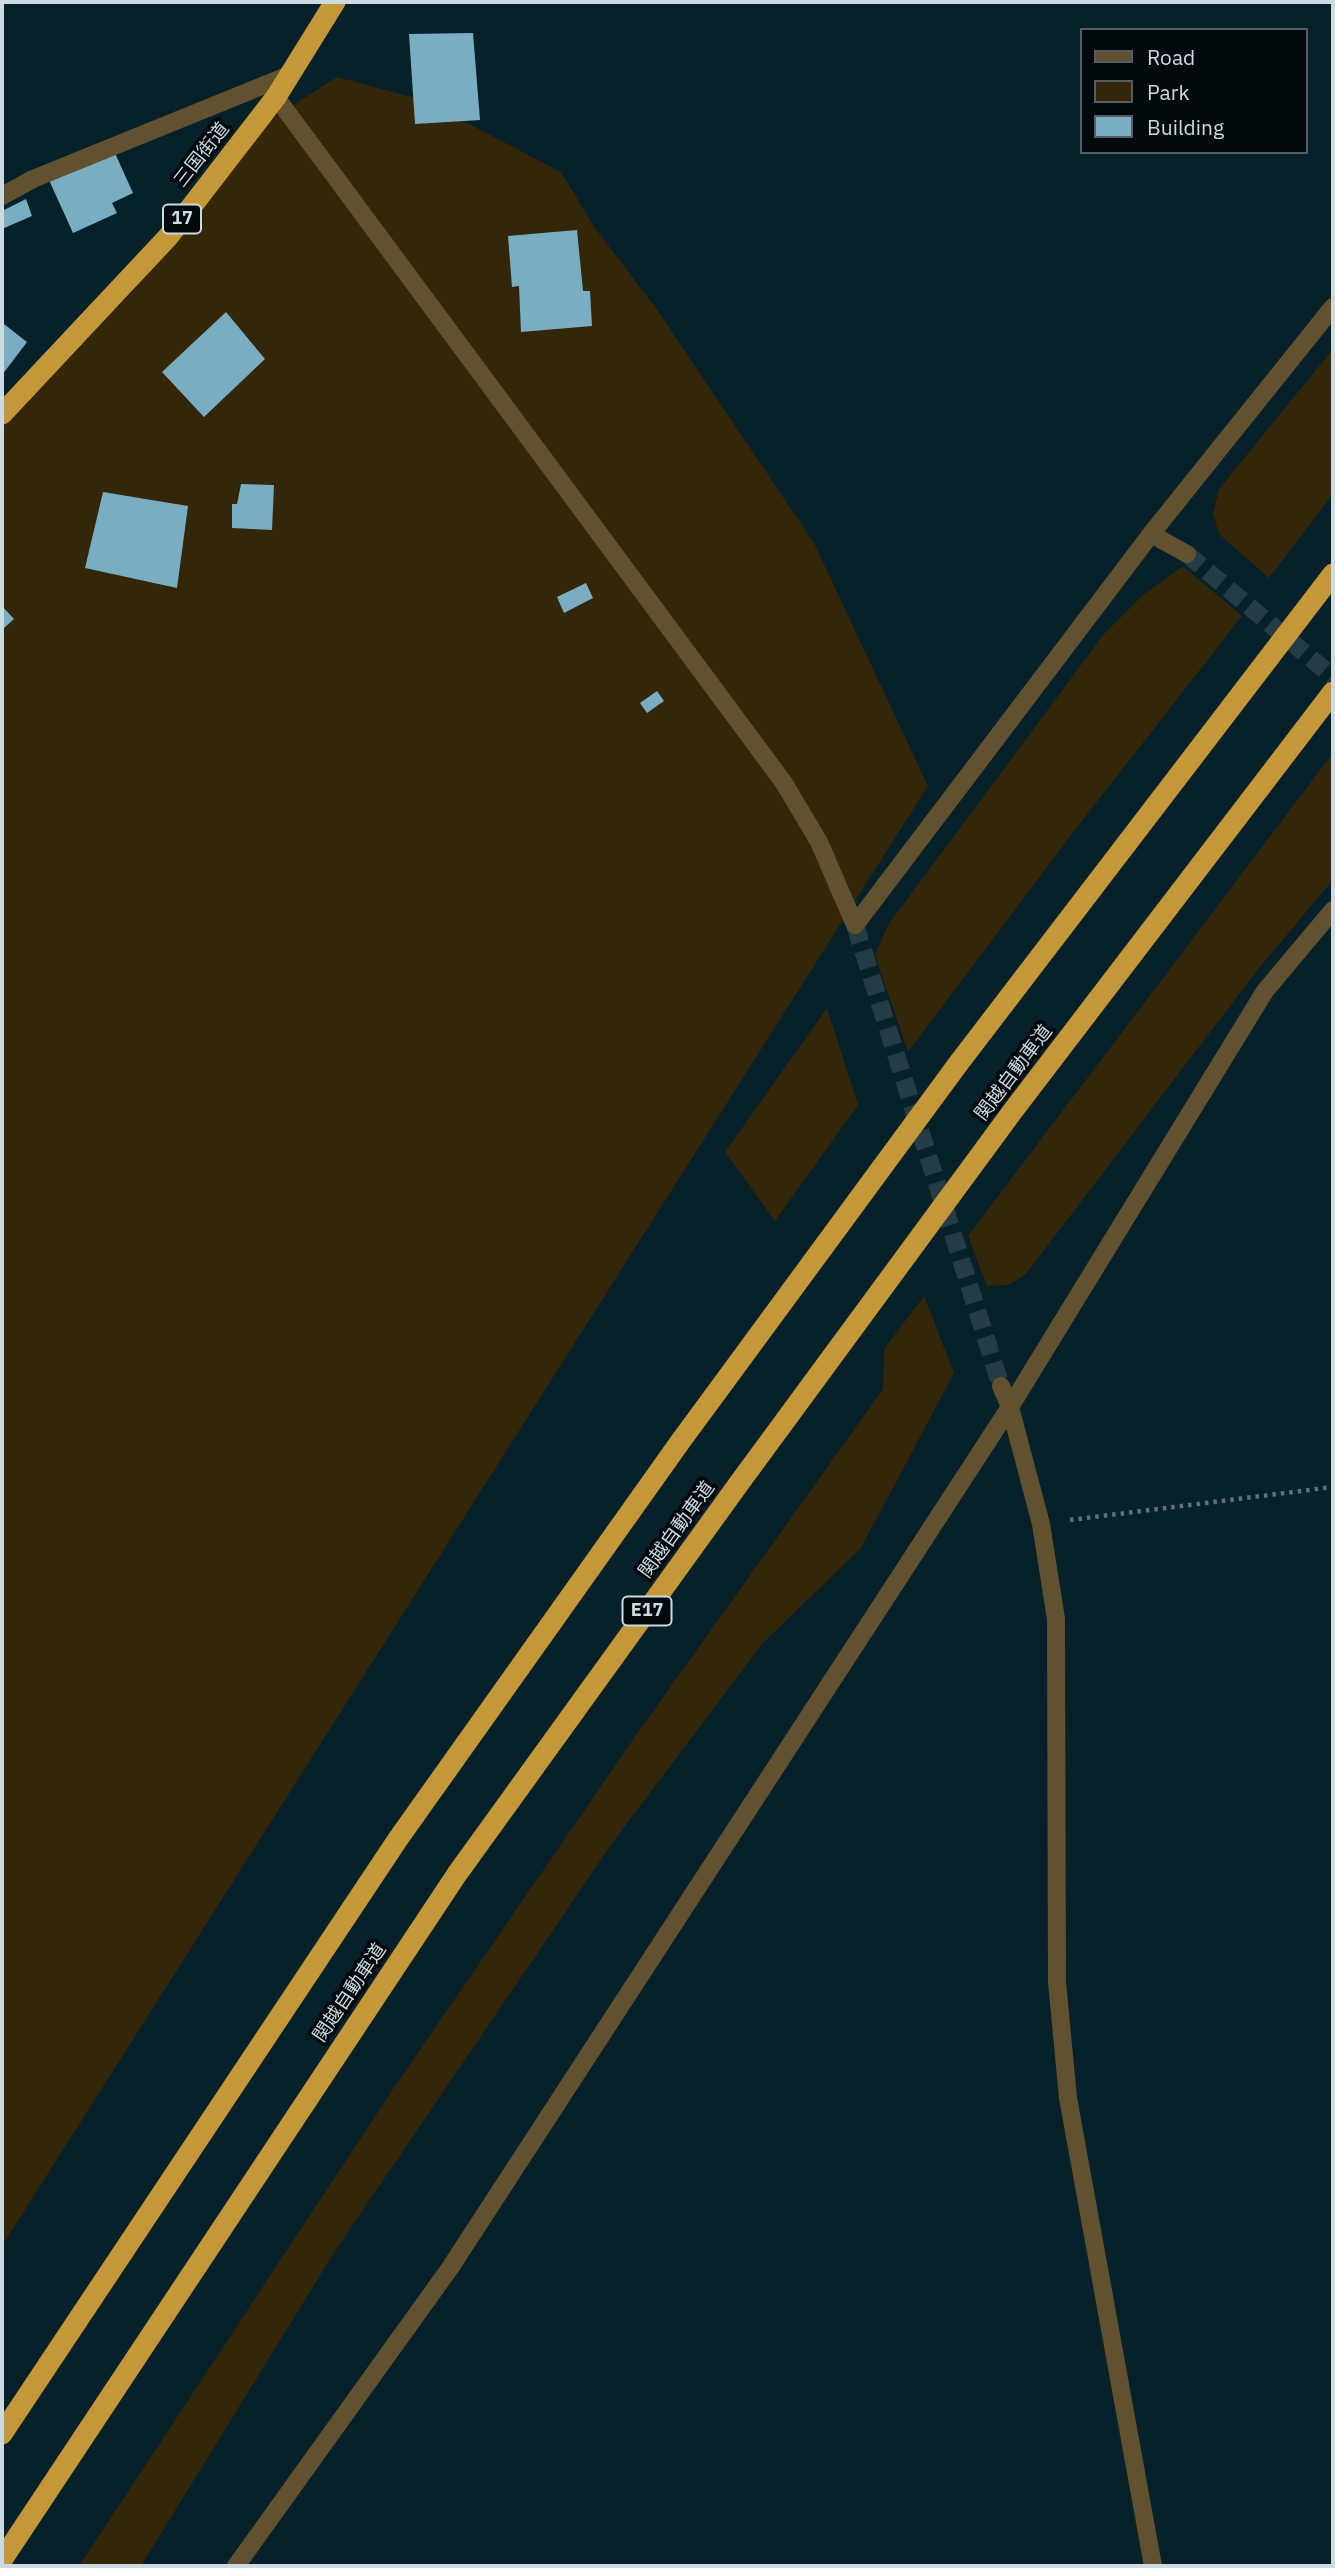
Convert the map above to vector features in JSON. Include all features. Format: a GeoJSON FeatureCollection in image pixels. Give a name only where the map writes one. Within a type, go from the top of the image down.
{"type":"FeatureCollection","features":[{"type":"Feature","properties":{"kind":"highway","name":"三国街道"},"geometry":{"type":"LineString","coordinates":[[2,414],[10,395],[168,237],[276,97],[335,2]]}},
{"type":"Feature","properties":{"kind":"highway"},"geometry":{"type":"LineString","coordinates":[[2,2434],[398,1839],[680,1442],[958,1064],[1333,574]]}},
{"type":"Feature","properties":{"kind":"highway","name":"関越自動車道"},"geometry":{"type":"LineString","coordinates":[[2,2560],[457,1874],[1012,1112],[1333,692]]}},
{"type":"Feature","properties":{"kind":"street"},"geometry":{"type":"LineString","coordinates":[[2,196],[33,180],[289,75]]}},
{"type":"Feature","properties":{"kind":"street"},"geometry":{"type":"LineString","coordinates":[[276,97],[783,783],[819,842],[855,925],[1151,534],[1333,307]]}},
{"type":"Feature","properties":{"kind":"street"},"geometry":{"type":"LineString","coordinates":[[1151,534],[1187,554]]}},
{"type":"Feature","properties":{"kind":"street"},"geometry":{"type":"LineString","coordinates":[[236,2566],[450,2268],[1010,1407],[1265,991],[1333,910]]}},
{"type":"Feature","properties":{"kind":"street"},"geometry":{"type":"LineString","coordinates":[[1001,1386],[1010,1407],[1041,1524],[1056,1619],[1057,1982],[1067,2085],[1153,2566]]}},
{"type":"Feature","properties":{"kind":"path"},"geometry":{"type":"LineString","coordinates":[[1041,1524],[1333,1487]]}},
{"type":"Feature","properties":{"kind":"green space"},"geometry":{"type":"Polygon","coordinates":[[[337,77],[423,100],[561,172],[595,228],[658,311],[814,543],[928,786],[2,2246],[2,428],[134,290],[267,122],[337,77]]]}},
{"type":"Feature","properties":{"kind":"green space"},"geometry":{"type":"Polygon","coordinates":[[[1333,349],[1333,494],[1269,578],[1219,534],[1213,514],[1219,489],[1333,349]]]}},
{"type":"Feature","properties":{"kind":"green space"},"geometry":{"type":"Polygon","coordinates":[[[1183,566],[1242,616],[1071,835],[908,1052],[875,955],[888,925],[1104,634],[1144,594],[1183,566]]]}},
{"type":"Feature","properties":{"kind":"green space"},"geometry":{"type":"Polygon","coordinates":[[[1333,753],[1333,880],[1259,968],[1026,1274],[1009,1285],[987,1286],[968,1236],[1333,753]]]}},
{"type":"Feature","properties":{"kind":"green space"},"geometry":{"type":"Polygon","coordinates":[[[827,1008],[858,1105],[775,1221],[725,1152],[827,1008]]]}},
{"type":"Feature","properties":{"kind":"green space"},"geometry":{"type":"Polygon","coordinates":[[[924,1296],[954,1373],[861,1548],[762,1644],[613,1842],[335,2251],[141,2566],[79,2566],[393,2089],[641,1728],[883,1389],[884,1349],[924,1296]]]}},
{"type":"Feature","properties":{"kind":"building"},"geometry":{"type":"Polygon","coordinates":[[[473,33],[480,120],[415,124],[409,34],[473,33]]]}},
{"type":"Feature","properties":{"kind":"building"},"geometry":{"type":"Polygon","coordinates":[[[114,151],[133,193],[112,203],[117,213],[73,233],[49,180],[114,151]]]}},
{"type":"Feature","properties":{"kind":"building"},"geometry":{"type":"Polygon","coordinates":[[[26,199],[32,216],[2,229],[2,211],[26,199]]]}},
{"type":"Feature","properties":{"kind":"building"},"geometry":{"type":"Polygon","coordinates":[[[577,230],[583,291],[590,291],[592,326],[521,332],[519,286],[512,287],[508,236],[577,230]]]}},
{"type":"Feature","properties":{"kind":"building"},"geometry":{"type":"Polygon","coordinates":[[[226,312],[265,359],[204,417],[162,372],[226,312]]]}},
{"type":"Feature","properties":{"kind":"building"},"geometry":{"type":"Polygon","coordinates":[[[4,324],[27,342],[2,375],[2,327],[4,324]]]}},
{"type":"Feature","properties":{"kind":"building"},"geometry":{"type":"Polygon","coordinates":[[[241,484],[274,485],[272,530],[232,528],[232,504],[237,504],[241,484]]]}},
{"type":"Feature","properties":{"kind":"building"},"geometry":{"type":"Polygon","coordinates":[[[103,492],[188,506],[177,588],[85,568],[103,492]]]}},
{"type":"Feature","properties":{"kind":"building"},"geometry":{"type":"Polygon","coordinates":[[[586,583],[593,598],[564,613],[557,597],[586,583]]]}},
{"type":"Feature","properties":{"kind":"building"},"geometry":{"type":"Polygon","coordinates":[[[2,606],[14,619],[2,630],[2,606]]]}},
{"type":"Feature","properties":{"kind":"building"},"geometry":{"type":"Polygon","coordinates":[[[657,691],[664,701],[647,713],[640,703],[657,691]]]}},
{"type":"Feature","properties":{"kind":"tunnel"},"geometry":{"type":"LineString","coordinates":[[1187,554],[1333,677]]}},
{"type":"Feature","properties":{"kind":"tunnel"},"geometry":{"type":"LineString","coordinates":[[855,925],[1001,1386]]}}]}
